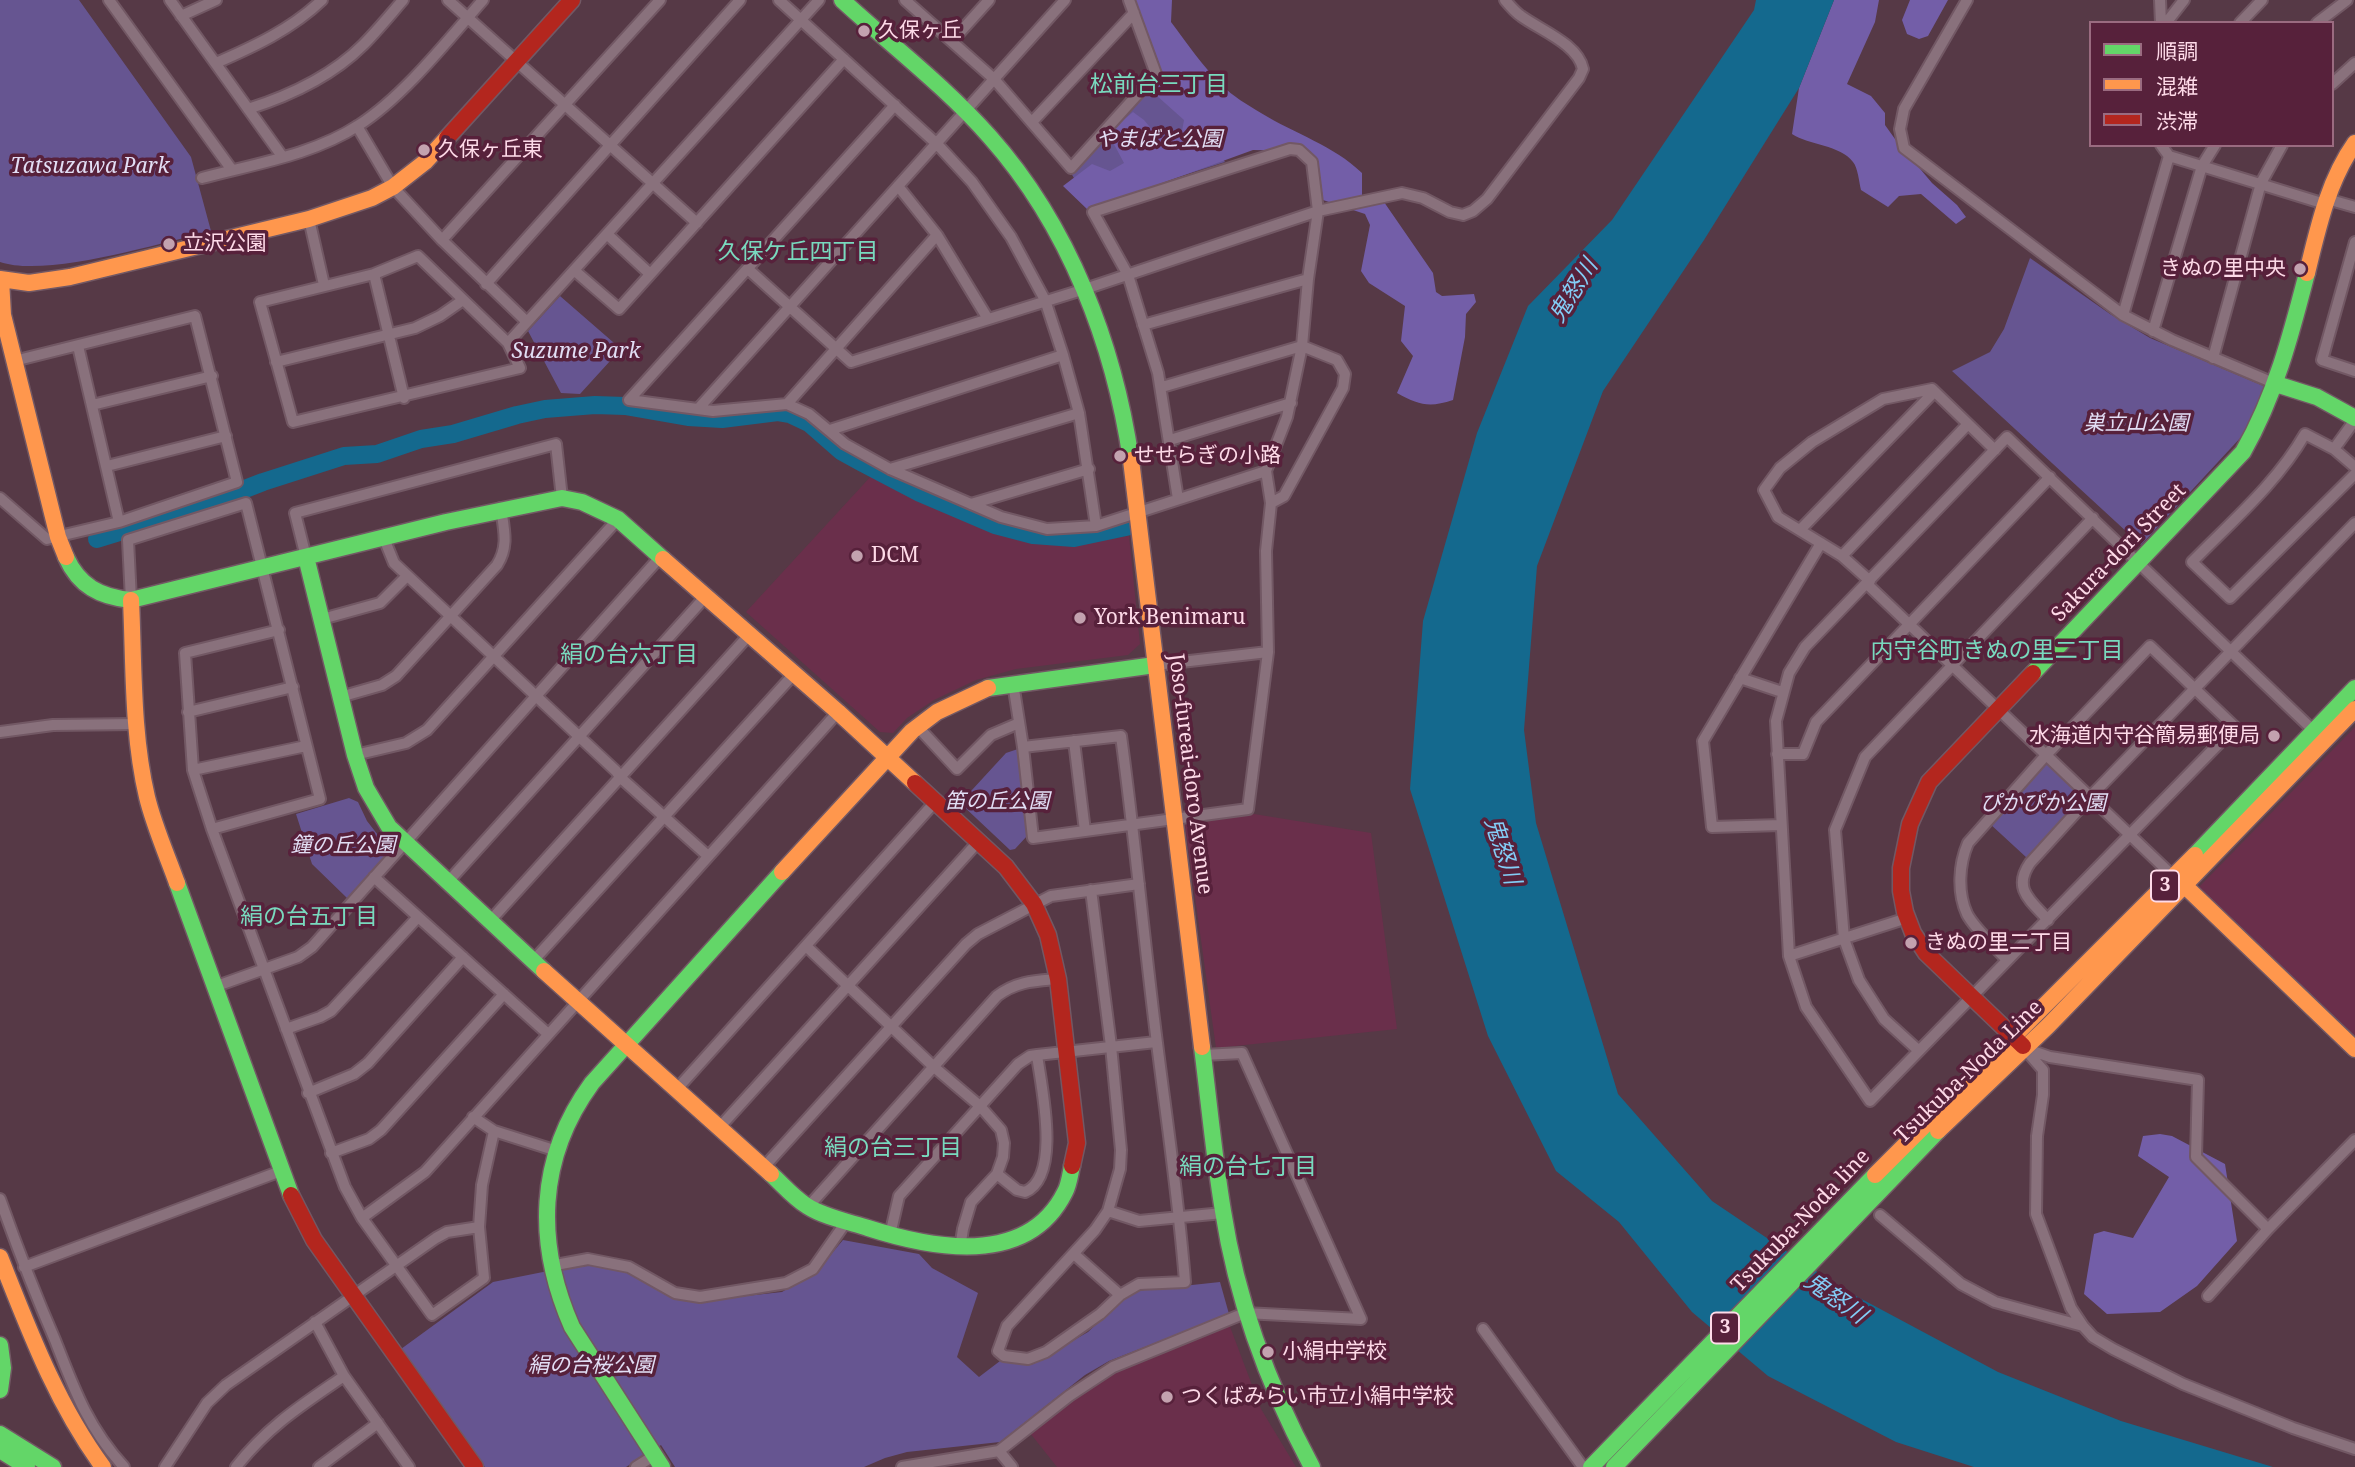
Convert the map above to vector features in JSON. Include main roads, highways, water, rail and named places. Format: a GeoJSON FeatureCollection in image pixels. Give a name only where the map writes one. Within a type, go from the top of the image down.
{"type":"FeatureCollection","features":[{"type":"Feature","properties":{"kind":"main road"},"geometry":{"type":"LineString","coordinates":[[306,557],[355,755],[376,809],[404,843],[446,883],[808,1207],[890,1236],[960,1248],[1002,1245],[1022,1237],[1041,1224],[1056,1208],[1069,1187],[1076,1165],[1077,1143],[1058,979],[1048,935],[1034,904],[1006,867],[838,712],[618,519],[582,502],[562,498],[501,508],[131,600],[110,600],[95,592],[78,578],[66,561],[14,360],[4,315],[1,280],[29,283],[70,277],[309,219],[355,205],[393,187],[425,162],[572,0]]}},
{"type":"Feature","properties":{"kind":"main road","name":"Joso-fureai-doro Avenue"},"geometry":{"type":"LineString","coordinates":[[842,0],[989,136],[1031,193],[1057,234],[1085,289],[1118,386],[1138,512],[1223,1213],[1245,1313],[1267,1375],[1312,1467]]}},
{"type":"Feature","properties":{"kind":"main road","name":"Sakura-dori Street"},"geometry":{"type":"LineString","coordinates":[[2019,1043],[1926,954],[1907,918],[1900,871],[1902,845],[1918,800],[1929,782],[2243,452],[2262,420],[2276,384],[2326,201],[2339,167],[2355,143]]}},
{"type":"Feature","properties":{"kind":"main road"},"geometry":{"type":"LineString","coordinates":[[2276,384],[2317,397],[2355,419]]}},
{"type":"Feature","properties":{"kind":"main road"},"geometry":{"type":"LineString","coordinates":[[131,600],[136,724],[147,799],[281,1171],[297,1210],[314,1240],[475,1467]]}},
{"type":"Feature","properties":{"kind":"main road"},"geometry":{"type":"LineString","coordinates":[[658,1461],[572,1327],[550,1266],[546,1227],[549,1185],[556,1151],[571,1113],[592,1083],[885,758],[918,726],[982,689],[1155,665]]}},
{"type":"Feature","properties":{"kind":"main road","name":"Tsukuba-Noda Line"},"geometry":{"type":"LineString","coordinates":[[2179,882],[2355,688]]}},
{"type":"Feature","properties":{"kind":"main road","name":"Tsukuba-Noda Line"},"geometry":{"type":"LineString","coordinates":[[1614,1467],[1860,1200],[1928,1141],[2019,1043],[2355,709]]}},
{"type":"Feature","properties":{"kind":"main road"},"geometry":{"type":"LineString","coordinates":[[2179,882],[2355,1049]]}},
{"type":"Feature","properties":{"kind":"main road","name":"Tsukuba-Noda line"},"geometry":{"type":"LineString","coordinates":[[1590,1465],[1860,1200]]}},
{"type":"Feature","properties":{"kind":"main road"},"geometry":{"type":"LineString","coordinates":[[0,1257],[78,1432],[103,1467]]}},
{"type":"Feature","properties":{"kind":"main road"},"geometry":{"type":"LineString","coordinates":[[0,1345],[3,1368],[0,1390]]}},
{"type":"Feature","properties":{"kind":"main road"},"geometry":{"type":"LineString","coordinates":[[0,1434],[53,1467]]}},
{"type":"Feature","properties":{"kind":"main road"},"geometry":{"type":"LineString","coordinates":[[0,1450],[27,1467]]}},
{"type":"Feature","properties":{"kind":"water","name":"鬼怒川"},"geometry":{"type":"Polygon","coordinates":[[[1756,0],[1834,0],[1799,88],[1704,240],[1603,391],[1537,566],[1524,730],[1536,823],[1618,1094],[1712,1201],[1841,1288],[1998,1372],[2121,1421],[2273,1467],[1974,1467],[1896,1442],[1768,1376],[1692,1312],[1619,1222],[1556,1171],[1488,1036],[1410,789],[1423,621],[1477,433],[1528,306],[1612,220],[1754,10],[1756,0]]]}},
{"type":"Feature","properties":{"kind":"waterway"},"geometry":{"type":"LineString","coordinates":[[97,539],[188,511],[263,482],[344,456],[377,454],[421,439],[453,434],[545,409],[595,405],[625,406],[688,417],[722,419],[778,412],[790,414],[809,423],[841,451],[861,462],[920,493],[995,525],[1033,535],[1074,538],[1126,527]]}},
{"type":"Feature","properties":{"kind":"place","name":"久保ヶ丘"},"geometry":{"type":"Point","coordinates":[864,31]}},
{"type":"Feature","properties":{"kind":"place","name":"久保ヶ丘東"},"geometry":{"type":"Point","coordinates":[424,150]}},
{"type":"Feature","properties":{"kind":"place","name":"立沢公園"},"geometry":{"type":"Point","coordinates":[169,244]}},
{"type":"Feature","properties":{"kind":"place","name":"きぬの里中央"},"geometry":{"type":"Point","coordinates":[2300,269]}},
{"type":"Feature","properties":{"kind":"place","name":"せせらぎの小路"},"geometry":{"type":"Point","coordinates":[1120,456]}},
{"type":"Feature","properties":{"kind":"place","name":"DCM"},"geometry":{"type":"Point","coordinates":[857,556]}},
{"type":"Feature","properties":{"kind":"place","name":"York Benimaru"},"geometry":{"type":"Point","coordinates":[1080,618]}},
{"type":"Feature","properties":{"kind":"place","name":"水海道内守谷簡易郵便局"},"geometry":{"type":"Point","coordinates":[2274,736]}},
{"type":"Feature","properties":{"kind":"place","name":"きぬの里二丁目"},"geometry":{"type":"Point","coordinates":[1911,943]}},
{"type":"Feature","properties":{"kind":"place","name":"小絹中学校"},"geometry":{"type":"Point","coordinates":[1268,1352]}},
{"type":"Feature","properties":{"kind":"place","name":"つくばみらい市立小絹中学校"},"geometry":{"type":"Point","coordinates":[1167,1397]}},
{"type":"Feature","properties":{"kind":"district","name":"松前台三丁目"},"geometry":{"type":"Point","coordinates":[1159,85]}},
{"type":"Feature","properties":{"kind":"district","name":"久保ケ丘四丁目"},"geometry":{"type":"Point","coordinates":[798,252]}},
{"type":"Feature","properties":{"kind":"district","name":"内守谷町きぬの里二丁目"},"geometry":{"type":"Point","coordinates":[1997,651]}},
{"type":"Feature","properties":{"kind":"district","name":"絹の台六丁目"},"geometry":{"type":"Point","coordinates":[629,655]}},
{"type":"Feature","properties":{"kind":"district","name":"絹の台五丁目"},"geometry":{"type":"Point","coordinates":[309,917]}},
{"type":"Feature","properties":{"kind":"district","name":"絹の台三丁目"},"geometry":{"type":"Point","coordinates":[893,1148]}},
{"type":"Feature","properties":{"kind":"district","name":"絹の台七丁目"},"geometry":{"type":"Point","coordinates":[1248,1167]}},
{"type":"Feature","properties":{"kind":"park label","name":"やまばと公園"},"geometry":{"type":"Point","coordinates":[1159,140]}},
{"type":"Feature","properties":{"kind":"park label","name":"Tatsuzawa Park"},"geometry":{"type":"Point","coordinates":[90,167]}},
{"type":"Feature","properties":{"kind":"park label","name":"Suzume Park"},"geometry":{"type":"Point","coordinates":[576,352]}},
{"type":"Feature","properties":{"kind":"park label","name":"巣立山公園"},"geometry":{"type":"Point","coordinates":[2136,424]}},
{"type":"Feature","properties":{"kind":"park label","name":"笛の丘公園"},"geometry":{"type":"Point","coordinates":[997,802]}},
{"type":"Feature","properties":{"kind":"park label","name":"ぴかぴか公園"},"geometry":{"type":"Point","coordinates":[2043,804]}},
{"type":"Feature","properties":{"kind":"park label","name":"鐘の丘公園"},"geometry":{"type":"Point","coordinates":[343,846]}},
{"type":"Feature","properties":{"kind":"park label","name":"絹の台桜公園"},"geometry":{"type":"Point","coordinates":[591,1366]}}]}
